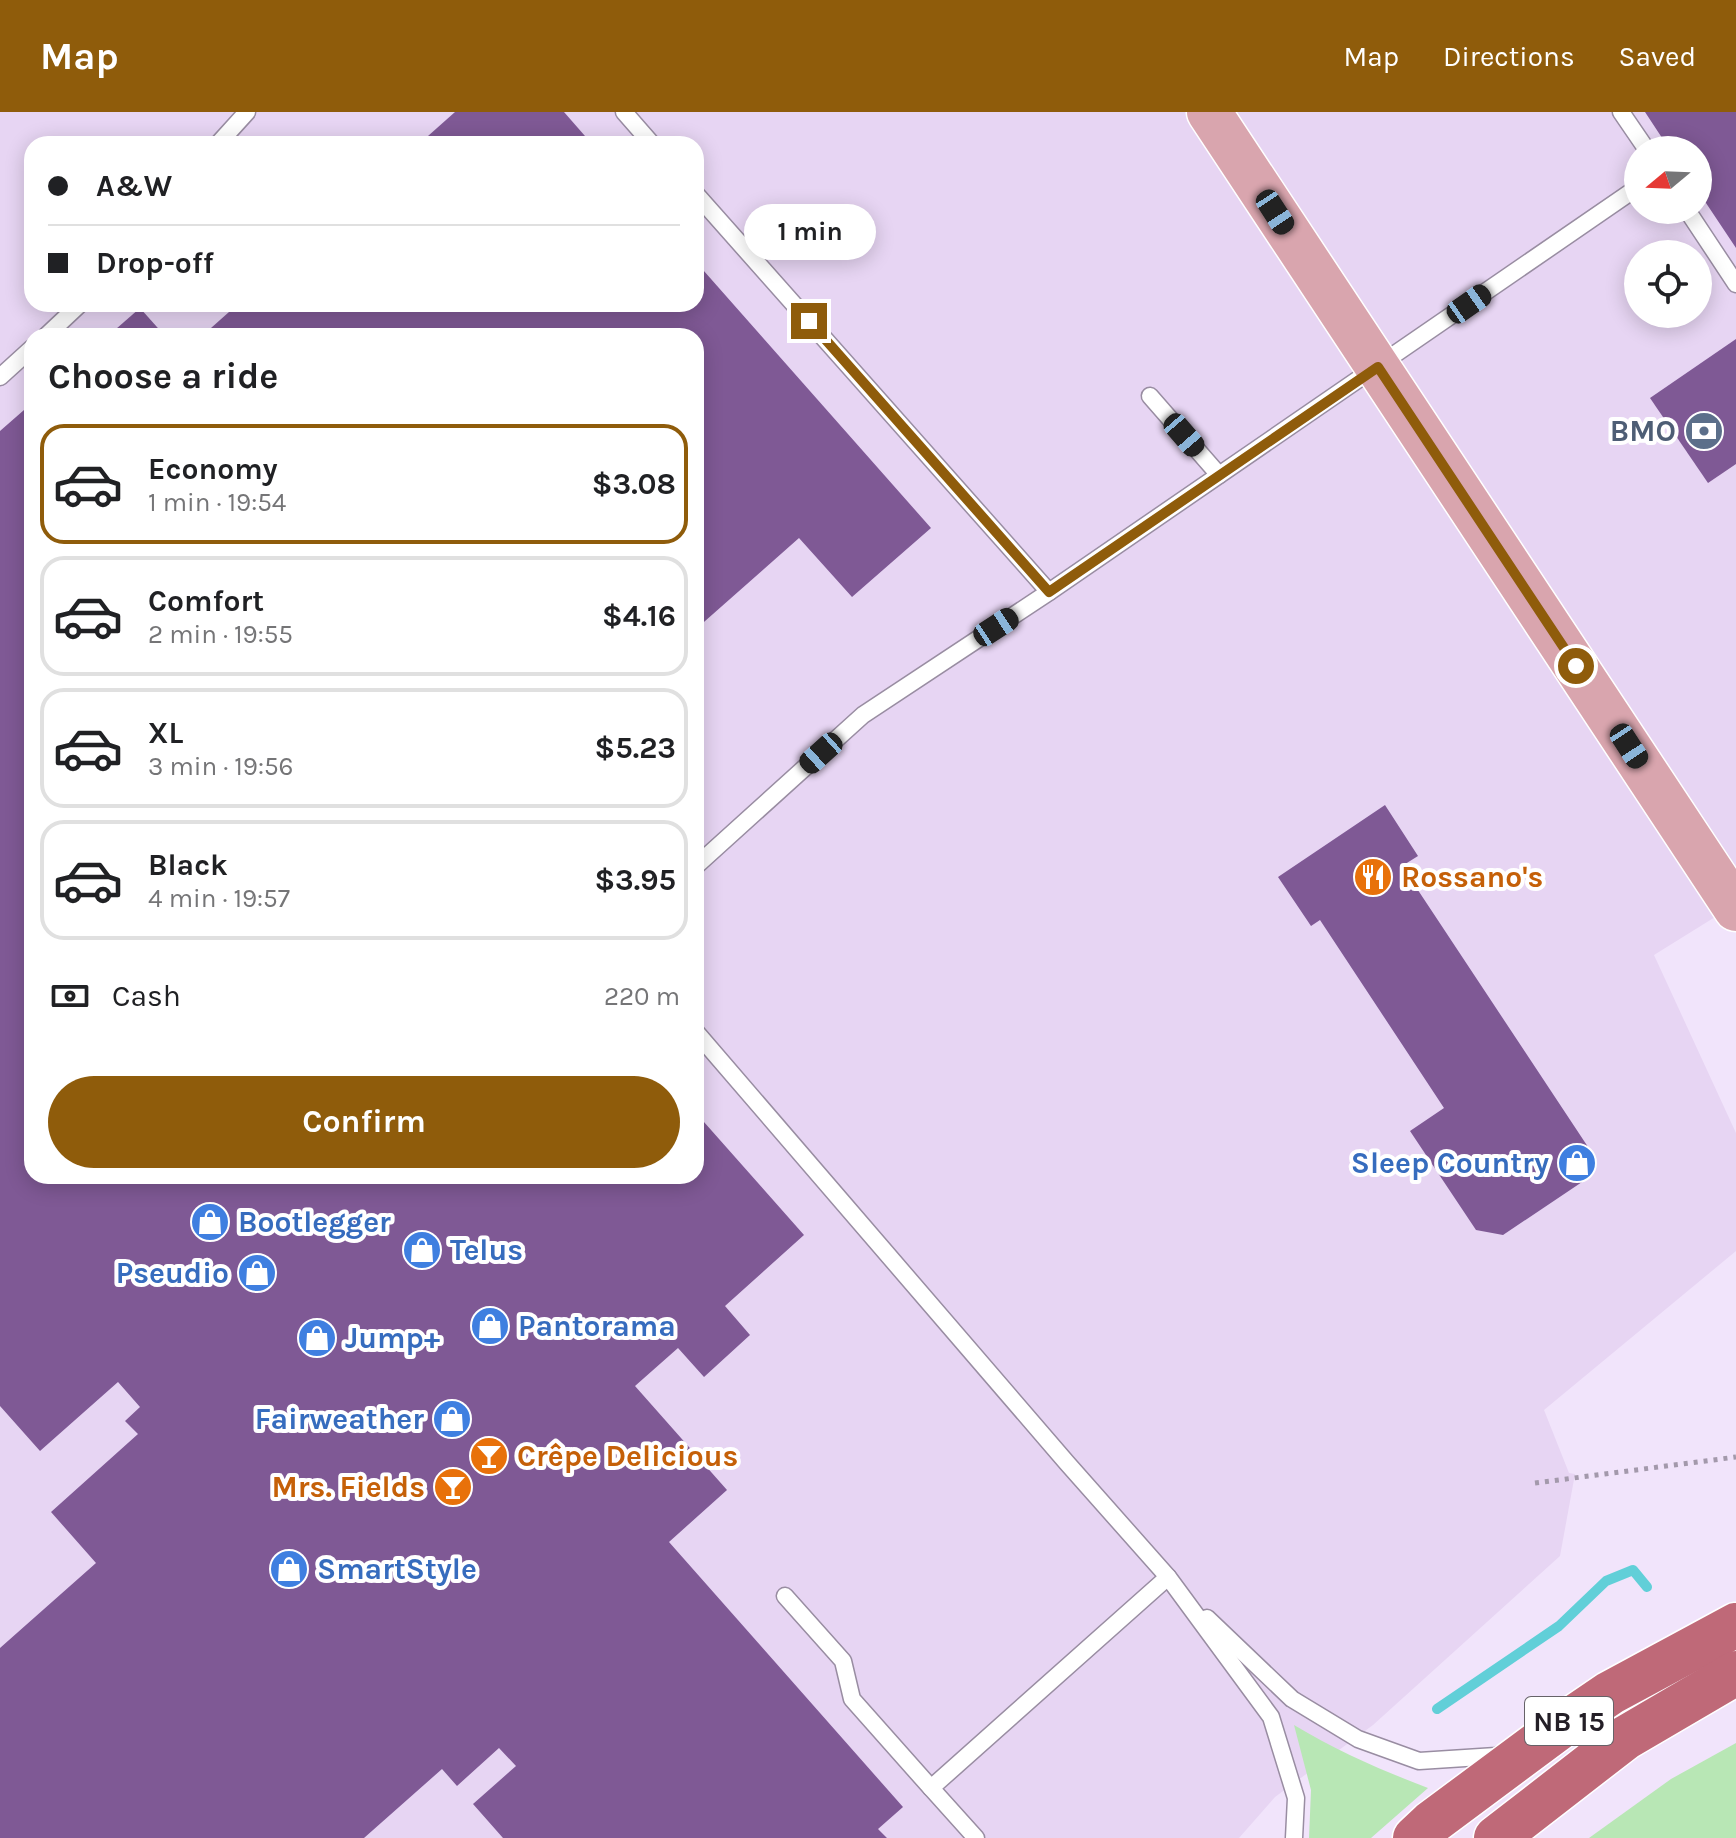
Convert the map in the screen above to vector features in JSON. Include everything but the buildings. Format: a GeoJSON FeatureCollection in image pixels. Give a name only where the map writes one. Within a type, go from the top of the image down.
{"type":"FeatureCollection","features":[{"type":"Feature","properties":{"kind":"highway","name":"NB 15"},"geometry":{"type":"LineString","coordinates":[[1415,1838],[1560,1727],[1610,1693],[1736,1625]]}},
{"type":"Feature","properties":{"kind":"highway","name":"NB 15"},"geometry":{"type":"LineString","coordinates":[[1504,1834],[1625,1738],[1736,1673]]}},
{"type":"Feature","properties":{"kind":"main road"},"geometry":{"type":"LineString","coordinates":[[1209,112],[1736,909]]}},
{"type":"Feature","properties":{"kind":"lane"},"geometry":{"type":"LineString","coordinates":[[225,136],[247,112]]}},
{"type":"Feature","properties":{"kind":"lane"},"geometry":{"type":"LineString","coordinates":[[624,112],[645,136]]}},
{"type":"Feature","properties":{"kind":"lane"},"geometry":{"type":"LineString","coordinates":[[1621,112],[1637,136]]}},
{"type":"Feature","properties":{"kind":"lane"},"geometry":{"type":"LineString","coordinates":[[704,859],[863,715],[1049,592],[1624,197]]}},
{"type":"Feature","properties":{"kind":"lane"},"geometry":{"type":"LineString","coordinates":[[704,203],[1049,592]]}},
{"type":"Feature","properties":{"kind":"lane"},"geometry":{"type":"LineString","coordinates":[[1696,224],[1736,284]]}},
{"type":"Feature","properties":{"kind":"lane"},"geometry":{"type":"LineString","coordinates":[[54,328],[72,312]]}},
{"type":"Feature","properties":{"kind":"lane"},"geometry":{"type":"LineString","coordinates":[[0,377],[24,355]]}},
{"type":"Feature","properties":{"kind":"lane"},"geometry":{"type":"LineString","coordinates":[[1150,396],[1219,475]]}},
{"type":"Feature","properties":{"kind":"lane"},"geometry":{"type":"LineString","coordinates":[[704,1041],[1171,1582],[1271,1717],[1296,1798],[1294,1838]]}},
{"type":"Feature","properties":{"kind":"lane"},"geometry":{"type":"LineString","coordinates":[[1171,1582],[1292,1699],[1358,1739],[1419,1761],[1496,1756],[1560,1727]]}},
{"type":"Feature","properties":{"kind":"lane"},"geometry":{"type":"LineString","coordinates":[[931,1788],[1171,1582]]}},
{"type":"Feature","properties":{"kind":"lane"},"geometry":{"type":"LineString","coordinates":[[785,1596],[843,1661],[852,1699],[976,1838]]}},
{"type":"Feature","properties":{"kind":"path"},"geometry":{"type":"LineString","coordinates":[[1535,1483],[1736,1457]]}},
{"type":"Feature","properties":{"kind":"shaded area"},"geometry":{"type":"Polygon","coordinates":[[[0,112],[1736,112],[1736,904],[1654,955],[1736,1133],[1736,1251],[1544,1410],[1569,1473],[1575,1474],[1560,1556],[1373,1725],[1275,1797],[1239,1838],[0,1838],[0,112]]]}},
{"type":"Feature","properties":{"kind":"green space"},"geometry":{"type":"Polygon","coordinates":[[[1294,1725],[1360,1760],[1428,1788],[1371,1838],[1309,1838],[1311,1790],[1294,1725]]]}},
{"type":"Feature","properties":{"kind":"green space"},"geometry":{"type":"Polygon","coordinates":[[[1736,1743],[1736,1838],[1589,1838],[1671,1779],[1736,1743]]]}},
{"type":"Feature","properties":{"kind":"waterway"},"geometry":{"type":"LineString","coordinates":[[1437,1709],[1559,1626],[1606,1581],[1633,1570],[1647,1587]]}},
{"type":"Feature","properties":{"kind":"place","name":"BMO"},"geometry":{"type":"Point","coordinates":[1704,431]}},
{"type":"Feature","properties":{"kind":"place","name":"Rossano's"},"geometry":{"type":"Point","coordinates":[1373,877]}},
{"type":"Feature","properties":{"kind":"place","name":"Sleep Country"},"geometry":{"type":"Point","coordinates":[1577,1163]}},
{"type":"Feature","properties":{"kind":"place","name":"Bootlegger"},"geometry":{"type":"Point","coordinates":[210,1222]}},
{"type":"Feature","properties":{"kind":"place","name":"Telus"},"geometry":{"type":"Point","coordinates":[422,1250]}},
{"type":"Feature","properties":{"kind":"place","name":"Pseudio"},"geometry":{"type":"Point","coordinates":[257,1273]}},
{"type":"Feature","properties":{"kind":"place","name":"Pantorama"},"geometry":{"type":"Point","coordinates":[490,1326]}},
{"type":"Feature","properties":{"kind":"place","name":"Jump+"},"geometry":{"type":"Point","coordinates":[317,1338]}},
{"type":"Feature","properties":{"kind":"place","name":"Fairweather"},"geometry":{"type":"Point","coordinates":[452,1419]}},
{"type":"Feature","properties":{"kind":"place","name":"Crêpe Delicious"},"geometry":{"type":"Point","coordinates":[489,1456]}},
{"type":"Feature","properties":{"kind":"place","name":"Mrs. Fields"},"geometry":{"type":"Point","coordinates":[453,1487]}},
{"type":"Feature","properties":{"kind":"place","name":"SmartStyle"},"geometry":{"type":"Point","coordinates":[289,1569]}},
{"type":"Feature","properties":{"kind":"route"},"geometry":{"type":"LineString","coordinates":[[809,321],[1049,592],[1378,367],[1576,666]]}}]}
